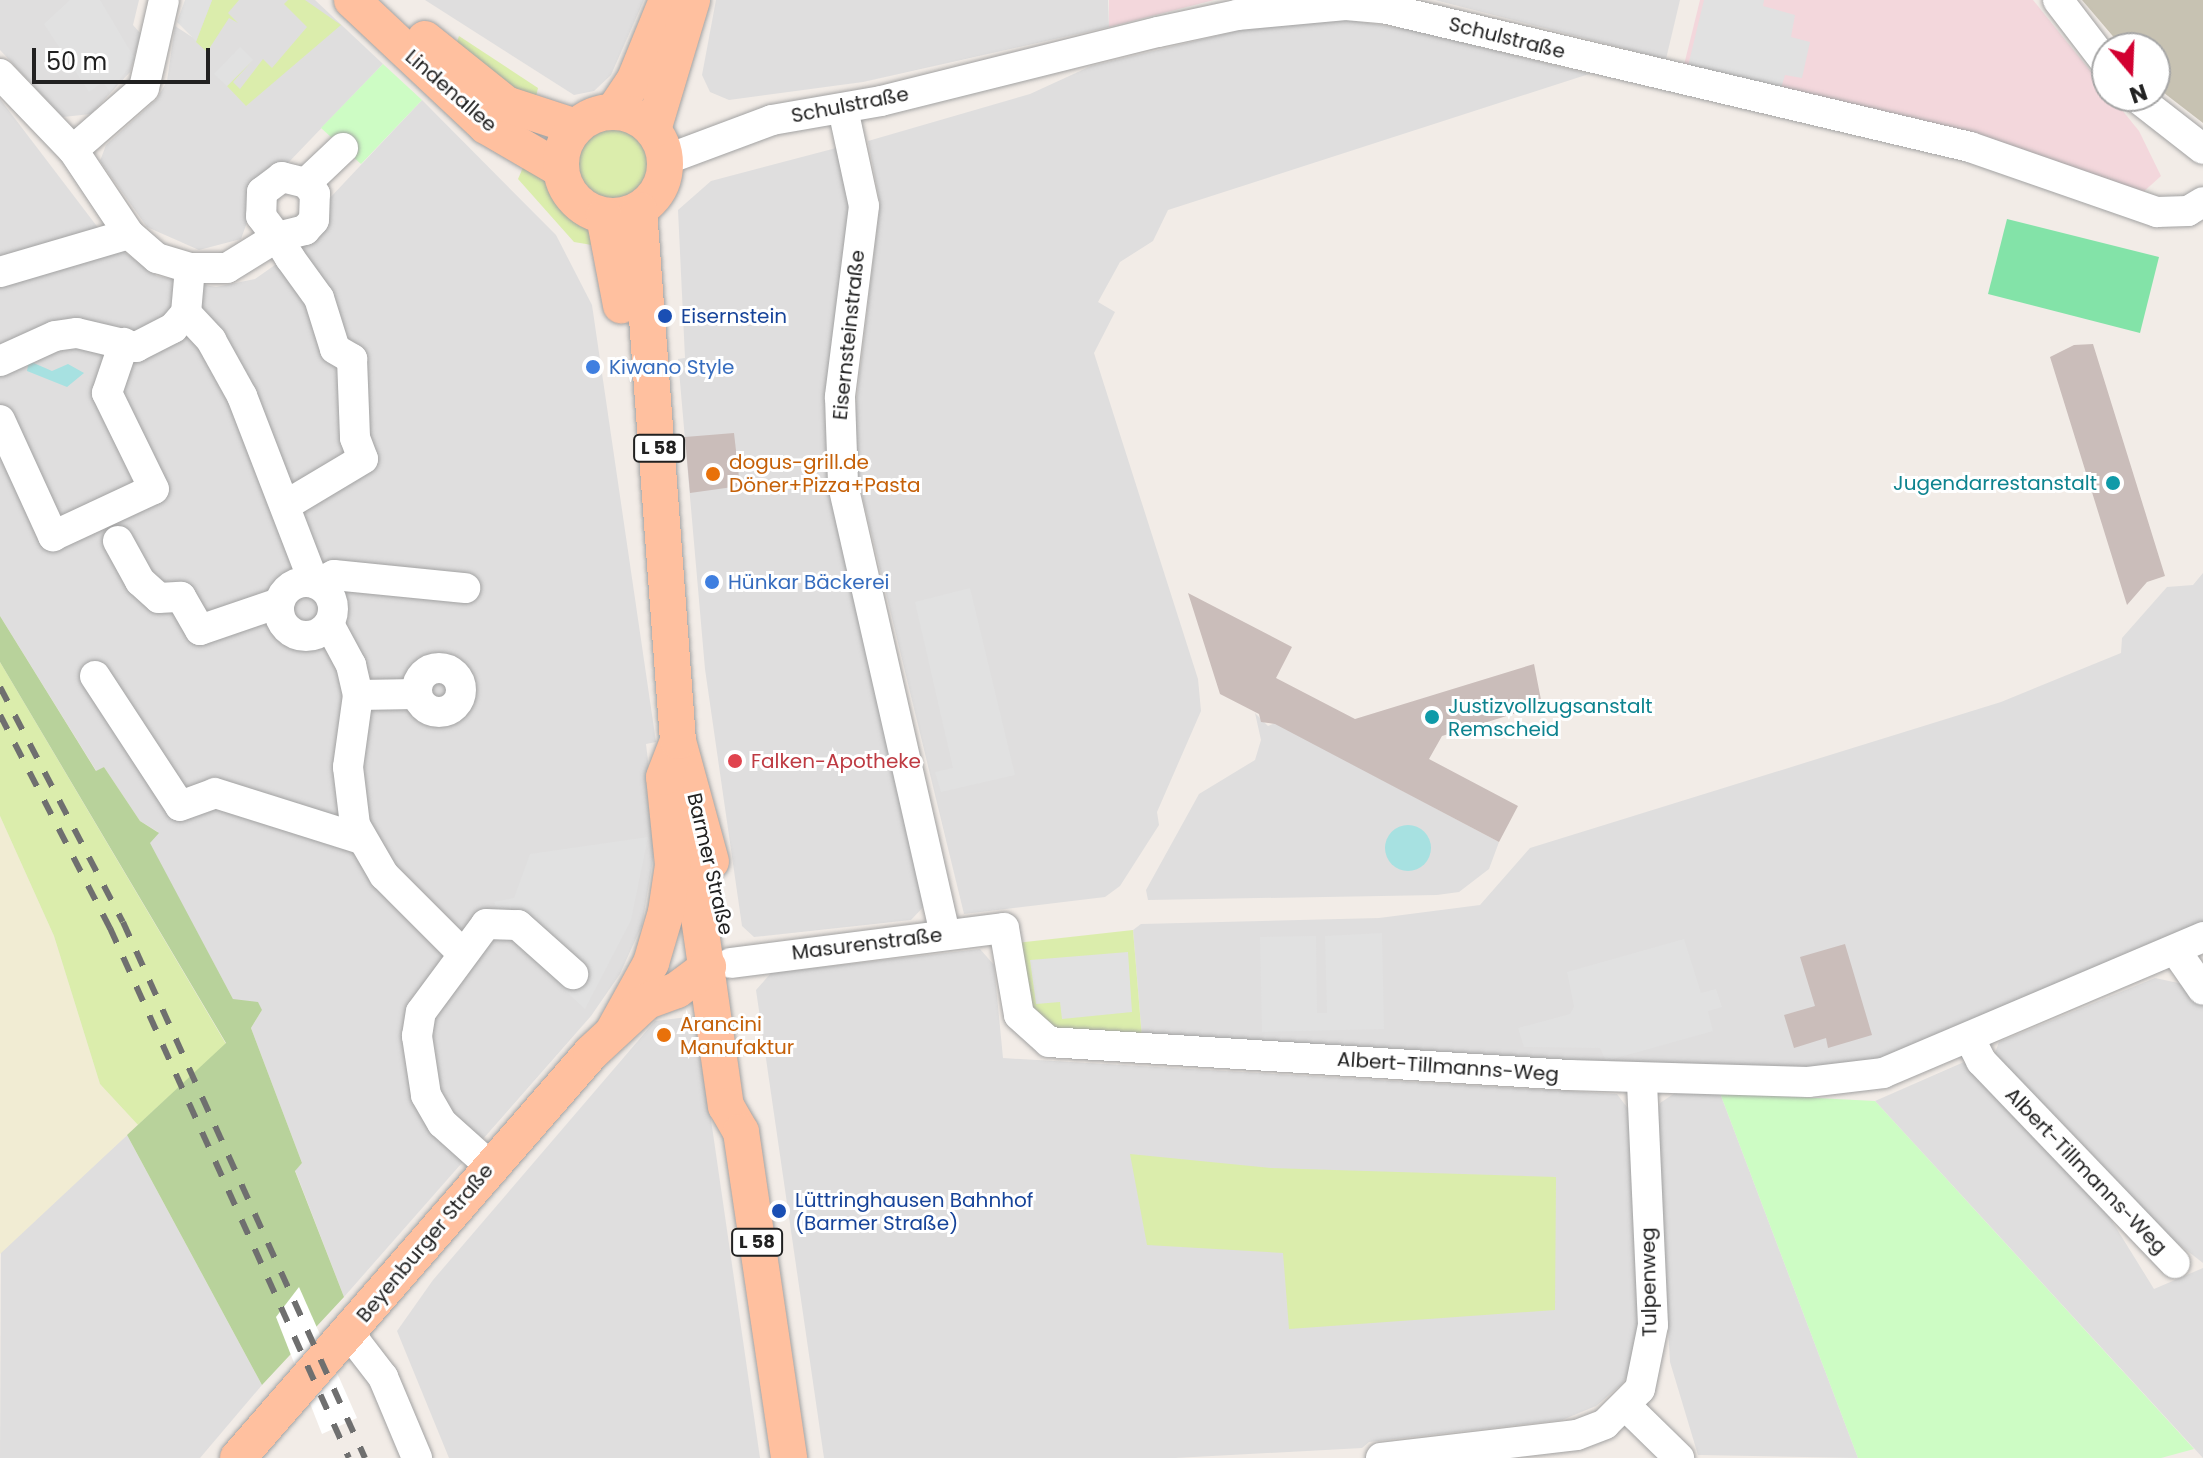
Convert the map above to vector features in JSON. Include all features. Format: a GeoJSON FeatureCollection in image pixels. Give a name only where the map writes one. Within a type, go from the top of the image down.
{"type":"FeatureCollection","features":[{"type":"Feature","properties":{"kind":"main road","name":"Lindenallee"},"geometry":{"type":"LineString","coordinates":[[352,0],[486,126],[560,169]]}},
{"type":"Feature","properties":{"kind":"main road","name":"Lindenallee"},"geometry":{"type":"LineString","coordinates":[[379,0],[506,104],[576,127]]}},
{"type":"Feature","properties":{"kind":"main road"},"geometry":{"type":"LineString","coordinates":[[667,0],[635,79],[613,112],[576,127],[560,169],[578,204],[622,213],[657,193],[659,145],[692,0]]}},
{"type":"Feature","properties":{"kind":"main road"},"geometry":{"type":"LineString","coordinates":[[613,112],[659,145]]}},
{"type":"Feature","properties":{"kind":"main road","name":"Barmer Straße"},"geometry":{"type":"LineString","coordinates":[[622,213],[666,507],[661,559],[676,748],[749,1102],[741,1132],[789,1458]]}},
{"type":"Feature","properties":{"kind":"main road"},"geometry":{"type":"LineString","coordinates":[[614,1030],[640,984],[668,901],[673,865],[664,777],[676,748]]}},
{"type":"Feature","properties":{"kind":"main road"},"geometry":{"type":"LineString","coordinates":[[640,984],[677,962],[720,965]]}},
{"type":"Feature","properties":{"kind":"main road"},"geometry":{"type":"LineString","coordinates":[[614,1030],[647,1001],[677,990],[720,965]]}},
{"type":"Feature","properties":{"kind":"main road","name":"Beyenburger Straße"},"geometry":{"type":"LineString","coordinates":[[238,1458],[490,1166],[614,1030]]}},
{"type":"Feature","properties":{"kind":"street"},"geometry":{"type":"LineString","coordinates":[[73,150],[144,88],[164,0]]}},
{"type":"Feature","properties":{"kind":"street"},"geometry":{"type":"LineString","coordinates":[[2058,0],[2091,43]]}},
{"type":"Feature","properties":{"kind":"street","name":"Schulstraße"},"geometry":{"type":"LineString","coordinates":[[659,145],[843,109],[1237,15],[1305,6],[1383,4],[1970,147],[2157,212],[2188,211],[2203,202]]}},
{"type":"Feature","properties":{"kind":"street"},"geometry":{"type":"LineString","coordinates":[[0,74],[73,150],[129,234],[157,258],[190,268],[227,268],[277,237],[305,230],[314,220],[315,194],[306,183],[282,177],[262,192],[261,216],[277,237],[319,298],[335,349],[352,359],[355,438],[363,459],[286,505]]}},
{"type":"Feature","properties":{"kind":"street","name":"Eisernsteinstraße"},"geometry":{"type":"LineString","coordinates":[[843,109],[864,206],[840,397],[843,485],[945,935]]}},
{"type":"Feature","properties":{"kind":"street"},"geometry":{"type":"LineString","coordinates":[[2156,112],[2203,149]]}},
{"type":"Feature","properties":{"kind":"street"},"geometry":{"type":"LineString","coordinates":[[306,183],[343,148]]}},
{"type":"Feature","properties":{"kind":"street"},"geometry":{"type":"LineString","coordinates":[[0,272],[129,234]]}},
{"type":"Feature","properties":{"kind":"street"},"geometry":{"type":"LineString","coordinates":[[0,361],[66,334],[136,347],[173,328],[186,313],[190,268]]}},
{"type":"Feature","properties":{"kind":"street"},"geometry":{"type":"LineString","coordinates":[[186,313],[211,340],[237,386],[316,584],[333,604],[329,624],[351,665],[358,695],[348,794],[361,839],[384,875],[462,953]]}},
{"type":"Feature","properties":{"kind":"street"},"geometry":{"type":"LineString","coordinates":[[0,420],[53,536],[154,489],[107,393],[124,343]]}},
{"type":"Feature","properties":{"kind":"street"},"geometry":{"type":"LineString","coordinates":[[118,541],[140,581],[159,598],[181,597],[200,630],[279,603],[292,585],[316,584],[334,575],[465,588]]}},
{"type":"Feature","properties":{"kind":"street"},"geometry":{"type":"LineString","coordinates":[[279,603],[281,622],[295,635],[314,636],[329,624]]}},
{"type":"Feature","properties":{"kind":"street"},"geometry":{"type":"LineString","coordinates":[[95,676],[180,806],[215,793],[361,839]]}},
{"type":"Feature","properties":{"kind":"street"},"geometry":{"type":"LineString","coordinates":[[358,695],[417,694]]}},
{"type":"Feature","properties":{"kind":"street"},"geometry":{"type":"LineString","coordinates":[[490,1166],[442,1123],[418,1065],[421,1012],[486,924],[518,925],[573,974]]}},
{"type":"Feature","properties":{"kind":"street","name":"Masurenstraße"},"geometry":{"type":"LineString","coordinates":[[720,965],[1004,928]]}},
{"type":"Feature","properties":{"kind":"street","name":"Albert-Tillmanns-Weg"},"geometry":{"type":"LineString","coordinates":[[1004,928],[1019,1015],[1049,1042],[1642,1079],[1859,1079],[1970,1039],[2203,937]]}},
{"type":"Feature","properties":{"kind":"street"},"geometry":{"type":"LineString","coordinates":[[2176,951],[2203,990]]}},
{"type":"Feature","properties":{"kind":"street","name":"Albert-Tillmanns-Weg"},"geometry":{"type":"LineString","coordinates":[[1970,1039],[1981,1061],[2175,1263]]}},
{"type":"Feature","properties":{"kind":"street","name":"Tulpenweg"},"geometry":{"type":"LineString","coordinates":[[1627,1407],[1649,1361],[1653,1325],[1642,1079]]}},
{"type":"Feature","properties":{"kind":"street"},"geometry":{"type":"LineString","coordinates":[[349,1333],[383,1377],[417,1458]]}},
{"type":"Feature","properties":{"kind":"street"},"geometry":{"type":"LineString","coordinates":[[1381,1458],[1445,1456],[1577,1435],[1627,1407],[1679,1458]]}},
{"type":"Feature","properties":{"kind":"shaded area"},"geometry":{"type":"Polygon","coordinates":[[[0,0],[139,0],[133,25],[141,34],[130,72],[91,114],[63,117],[0,50],[0,0]]]}},
{"type":"Feature","properties":{"kind":"shaded area"},"geometry":{"type":"Polygon","coordinates":[[[70,0],[100,0],[135,59],[110,92],[103,82],[89,92],[44,24],[70,0]]]}},
{"type":"Feature","properties":{"kind":"shaded area"},"geometry":{"type":"Polygon","coordinates":[[[185,0],[212,0],[196,41],[177,22],[185,0]]]}},
{"type":"Feature","properties":{"kind":"shaded area"},"geometry":{"type":"Polygon","coordinates":[[[205,0],[315,0],[383,64],[287,164],[250,214],[241,239],[199,250],[147,227],[100,161],[106,145],[157,99],[167,81],[175,26],[192,37],[205,0]]]}},
{"type":"Feature","properties":{"kind":"shaded area"},"geometry":{"type":"Polygon","coordinates":[[[425,0],[644,0],[611,75],[594,91],[574,95],[425,0]]]}},
{"type":"Feature","properties":{"kind":"shaded area"},"geometry":{"type":"Polygon","coordinates":[[[716,0],[1108,0],[1109,27],[863,82],[729,100],[710,92],[702,75],[716,0]]]}},
{"type":"Feature","properties":{"kind":"shaded area"},"geometry":{"type":"Polygon","coordinates":[[[1109,0],[1214,0],[1109,27],[1109,0]]]}},
{"type":"Feature","properties":{"kind":"shaded area"},"geometry":{"type":"Polygon","coordinates":[[[1435,0],[1680,0],[1666,59],[1435,0]]]}},
{"type":"Feature","properties":{"kind":"shaded area"},"geometry":{"type":"Polygon","coordinates":[[[1700,0],[2033,0],[2091,72],[2091,112],[2124,112],[2139,131],[2161,176],[2141,194],[1683,69],[1700,0]]]}},
{"type":"Feature","properties":{"kind":"shaded area"},"geometry":{"type":"Polygon","coordinates":[[[1704,0],[1764,0],[1763,6],[1795,15],[1791,37],[1810,42],[1802,78],[1785,75],[1781,88],[1688,66],[1704,0]]]}},
{"type":"Feature","properties":{"kind":"shaded area"},"geometry":{"type":"Polygon","coordinates":[[[2082,0],[2203,0],[2203,123],[2171,98],[2171,32],[2109,32],[2082,0]]]}},
{"type":"Feature","properties":{"kind":"shaded area"},"geometry":{"type":"Polygon","coordinates":[[[1335,18],[1414,30],[1589,74],[1168,210],[1153,241],[1120,262],[1098,302],[1115,312],[1094,353],[1198,679],[1201,711],[1157,812],[1159,825],[1120,886],[1105,897],[964,914],[855,466],[855,413],[880,203],[868,141],[1030,94],[1091,66],[1266,24],[1335,18]]]}},
{"type":"Feature","properties":{"kind":"shaded area"},"geometry":{"type":"Polygon","coordinates":[[[240,47],[253,60],[227,86],[214,74],[240,47]]]}},
{"type":"Feature","properties":{"kind":"shaded area"},"geometry":{"type":"Polygon","coordinates":[[[0,99],[99,229],[0,263],[0,99]]]}},
{"type":"Feature","properties":{"kind":"shaded area"},"geometry":{"type":"Polygon","coordinates":[[[422,100],[556,235],[592,305],[656,742],[646,744],[657,836],[642,925],[620,974],[591,1016],[344,1297],[295,1170],[302,1163],[251,1028],[262,1010],[233,999],[149,843],[158,832],[140,821],[104,767],[97,772],[0,616],[0,281],[119,248],[157,276],[216,287],[255,279],[302,246],[322,223],[328,200],[422,100]]]}},
{"type":"Feature","properties":{"kind":"shaded area"},"geometry":{"type":"Polygon","coordinates":[[[840,147],[850,207],[825,417],[829,481],[927,903],[911,920],[754,937],[742,926],[705,669],[678,359],[685,358],[678,210],[711,181],[840,147]]]}},
{"type":"Feature","properties":{"kind":"shaded area"},"geometry":{"type":"Polygon","coordinates":[[[2203,573],[2203,925],[1864,1069],[1811,1073],[1142,1038],[1133,930],[1141,924],[1379,918],[1480,905],[1530,848],[2001,702],[2121,653],[2122,638],[2167,587],[2193,585],[2203,573]]]}},
{"type":"Feature","properties":{"kind":"shaded area"},"geometry":{"type":"Polygon","coordinates":[[[970,588],[1015,775],[941,792],[935,772],[953,768],[915,602],[970,588]]]}},
{"type":"Feature","properties":{"kind":"shaded area"},"geometry":{"type":"Polygon","coordinates":[[[1255,713],[1268,726],[1275,723],[1499,842],[1489,869],[1459,892],[1437,895],[1148,900],[1146,890],[1199,794],[1255,760],[1261,740],[1255,713]]]}},
{"type":"Feature","properties":{"kind":"shaded area"},"geometry":{"type":"Polygon","coordinates":[[[0,816],[54,936],[100,1084],[138,1125],[0,1254],[0,816]]]}},
{"type":"Feature","properties":{"kind":"shaded area"},"geometry":{"type":"Polygon","coordinates":[[[648,837],[631,920],[585,1009],[519,948],[494,902],[514,898],[530,854],[648,837]]]}},
{"type":"Feature","properties":{"kind":"shaded area"},"geometry":{"type":"Polygon","coordinates":[[[1382,933],[1384,1029],[1262,1032],[1260,937],[1316,936],[1317,1013],[1327,1013],[1325,936],[1382,933]]]}},
{"type":"Feature","properties":{"kind":"shaded area"},"geometry":{"type":"Polygon","coordinates":[[[1684,939],[1701,993],[1716,989],[1722,1007],[1708,1011],[1713,1031],[1606,1061],[1600,1048],[1524,1047],[1518,1028],[1570,1014],[1574,1007],[1567,972],[1684,939]]]}},
{"type":"Feature","properties":{"kind":"shaded area"},"geometry":{"type":"Polygon","coordinates":[[[980,949],[994,965],[1003,1058],[1617,1094],[1629,1110],[1640,1328],[1633,1366],[1622,1384],[1596,1406],[1562,1420],[1369,1442],[1362,1448],[1175,1458],[824,1458],[756,990],[771,973],[980,949]]]}},
{"type":"Feature","properties":{"kind":"shaded area"},"geometry":{"type":"Polygon","coordinates":[[[1128,952],[1132,1012],[1062,1019],[1060,1002],[1036,1004],[1030,960],[1128,952]]]}},
{"type":"Feature","properties":{"kind":"shaded area"},"geometry":{"type":"Polygon","coordinates":[[[2155,978],[2183,984],[2203,1006],[2203,1263],[2128,1205],[1993,1058],[1999,1042],[2155,978]]]}},
{"type":"Feature","properties":{"kind":"shaded area"},"geometry":{"type":"Polygon","coordinates":[[[696,1016],[760,1458],[449,1458],[397,1331],[433,1280],[655,1021],[696,1016]]]}},
{"type":"Feature","properties":{"kind":"shaded area"},"geometry":{"type":"Polygon","coordinates":[[[1964,1062],[2107,1213],[2154,1289],[2203,1268],[2203,1458],[1875,1101],[1964,1062]]]}},
{"type":"Feature","properties":{"kind":"shaded area"},"geometry":{"type":"Polygon","coordinates":[[[1678,1091],[1720,1093],[1858,1458],[1698,1455],[1670,1362],[1656,1117],[1660,1103],[1678,1091]]]}},
{"type":"Feature","properties":{"kind":"shaded area"},"geometry":{"type":"Polygon","coordinates":[[[127,1135],[262,1385],[200,1458],[0,1458],[1,1251],[127,1135]]]}},
{"type":"Feature","properties":{"kind":"green space"},"geometry":{"type":"Polygon","coordinates":[[[212,0],[239,0],[228,13],[238,23],[229,18],[207,52],[196,42],[212,0]]]}},
{"type":"Feature","properties":{"kind":"green space"},"geometry":{"type":"Polygon","coordinates":[[[288,0],[305,0],[341,25],[246,106],[227,86],[253,60],[233,82],[240,89],[263,59],[272,68],[307,27],[284,4],[288,0]]]}},
{"type":"Feature","properties":{"kind":"green space"},"geometry":{"type":"Polygon","coordinates":[[[459,36],[538,88],[533,109],[455,47],[459,36]]]}},
{"type":"Feature","properties":{"kind":"green space"},"geometry":{"type":"Polygon","coordinates":[[[383,64],[422,100],[361,164],[321,128],[383,64]]]}},
{"type":"Feature","properties":{"kind":"green space"},"geometry":{"type":"Polygon","coordinates":[[[613,129],[633,135],[643,145],[649,165],[643,185],[633,195],[613,201],[593,195],[583,185],[577,165],[583,145],[593,135],[613,129]]]}},
{"type":"Feature","properties":{"kind":"green space"},"geometry":{"type":"Polygon","coordinates":[[[528,156],[549,176],[565,207],[604,247],[574,242],[518,179],[528,156]]]}},
{"type":"Feature","properties":{"kind":"green space"},"geometry":{"type":"Polygon","coordinates":[[[2007,219],[2159,257],[2140,333],[1988,294],[2007,219]]]}},
{"type":"Feature","properties":{"kind":"green space"},"geometry":{"type":"Polygon","coordinates":[[[0,616],[96,771],[104,767],[140,821],[159,833],[150,843],[233,999],[258,1002],[262,1010],[251,1028],[302,1163],[295,1171],[344,1297],[262,1385],[127,1135],[226,1043],[0,662],[0,616]]]}},
{"type":"Feature","properties":{"kind":"green space"},"geometry":{"type":"Polygon","coordinates":[[[0,662],[226,1044],[138,1125],[100,1084],[54,936],[0,816],[0,662]]]}},
{"type":"Feature","properties":{"kind":"green space"},"geometry":{"type":"Polygon","coordinates":[[[1133,930],[1142,1038],[1053,1033],[1036,1021],[1016,943],[1133,930]]]}},
{"type":"Feature","properties":{"kind":"green space"},"geometry":{"type":"Polygon","coordinates":[[[1720,1093],[1875,1101],[2194,1449],[2161,1458],[1858,1458],[1720,1093]]]}},
{"type":"Feature","properties":{"kind":"green space"},"geometry":{"type":"Polygon","coordinates":[[[1130,1154],[1271,1168],[1556,1177],[1555,1310],[1289,1329],[1283,1253],[1147,1245],[1130,1154]]]}},
{"type":"Feature","properties":{"kind":"water"},"geometry":{"type":"Polygon","coordinates":[[[29,361],[52,371],[68,364],[84,373],[67,387],[27,371],[29,361]]]}},
{"type":"Feature","properties":{"kind":"water"},"geometry":{"type":"Polygon","coordinates":[[[1408,825],[1425,831],[1431,848],[1425,865],[1408,871],[1391,865],[1385,848],[1391,831],[1408,825]]]}},
{"type":"Feature","properties":{"kind":"pier"},"geometry":{"type":"Polygon","coordinates":[[[299,1287],[357,1418],[322,1434],[276,1317],[299,1287]]]}},
{"type":"Feature","properties":{"kind":"building","name":"Jugendarrestanstalt"},"geometry":{"type":"Polygon","coordinates":[[[2093,344],[2165,576],[2147,582],[2127,605],[2050,357],[2074,345],[2093,344]]]}},
{"type":"Feature","properties":{"kind":"building","name":"dogus-grill.de Döner+Pizza+Pasta"},"geometry":{"type":"Polygon","coordinates":[[[734,433],[740,486],[690,493],[685,437],[734,433]]]}},
{"type":"Feature","properties":{"kind":"building","name":"Justizvollzugsanstalt Remscheid"},"geometry":{"type":"Polygon","coordinates":[[[1188,593],[1292,647],[1276,678],[1355,719],[1534,664],[1542,705],[1442,736],[1429,759],[1518,806],[1499,842],[1275,724],[1261,722],[1259,714],[1220,694],[1188,593]]]}},
{"type":"Feature","properties":{"kind":"building"},"geometry":{"type":"Polygon","coordinates":[[[1845,944],[1872,1035],[1828,1048],[1826,1038],[1794,1048],[1784,1015],[1815,1006],[1800,957],[1845,944]]]}},
{"type":"Feature","properties":{"kind":"railway"},"geometry":{"type":"LineString","coordinates":[[0,687],[123,922],[365,1458]]}},
{"type":"Feature","properties":{"kind":"railway"},"geometry":{"type":"LineString","coordinates":[[0,715],[110,928],[349,1458]]}},
{"type":"Feature","properties":{"kind":"place","name":"Eisernstein"},"geometry":{"type":"Point","coordinates":[665,316]}},
{"type":"Feature","properties":{"kind":"place","name":"Kiwano Style"},"geometry":{"type":"Point","coordinates":[593,367]}},
{"type":"Feature","properties":{"kind":"place","name":"dogus-grill.de Döner+Pizza+Pasta"},"geometry":{"type":"Point","coordinates":[713,474]}},
{"type":"Feature","properties":{"kind":"place","name":"Jugendarrestanstalt"},"geometry":{"type":"Point","coordinates":[2113,483]}},
{"type":"Feature","properties":{"kind":"place","name":"Hünkar Bäckerei"},"geometry":{"type":"Point","coordinates":[712,582]}},
{"type":"Feature","properties":{"kind":"place","name":"Justizvollzugsanstalt Remscheid"},"geometry":{"type":"Point","coordinates":[1432,717]}},
{"type":"Feature","properties":{"kind":"place","name":"Falken-Apotheke"},"geometry":{"type":"Point","coordinates":[735,761]}},
{"type":"Feature","properties":{"kind":"place","name":"Arancini Manufaktur"},"geometry":{"type":"Point","coordinates":[664,1035]}},
{"type":"Feature","properties":{"kind":"place","name":"Lüttringhausen Bahnhof (Barmer Straße)"},"geometry":{"type":"Point","coordinates":[779,1211]}}]}
